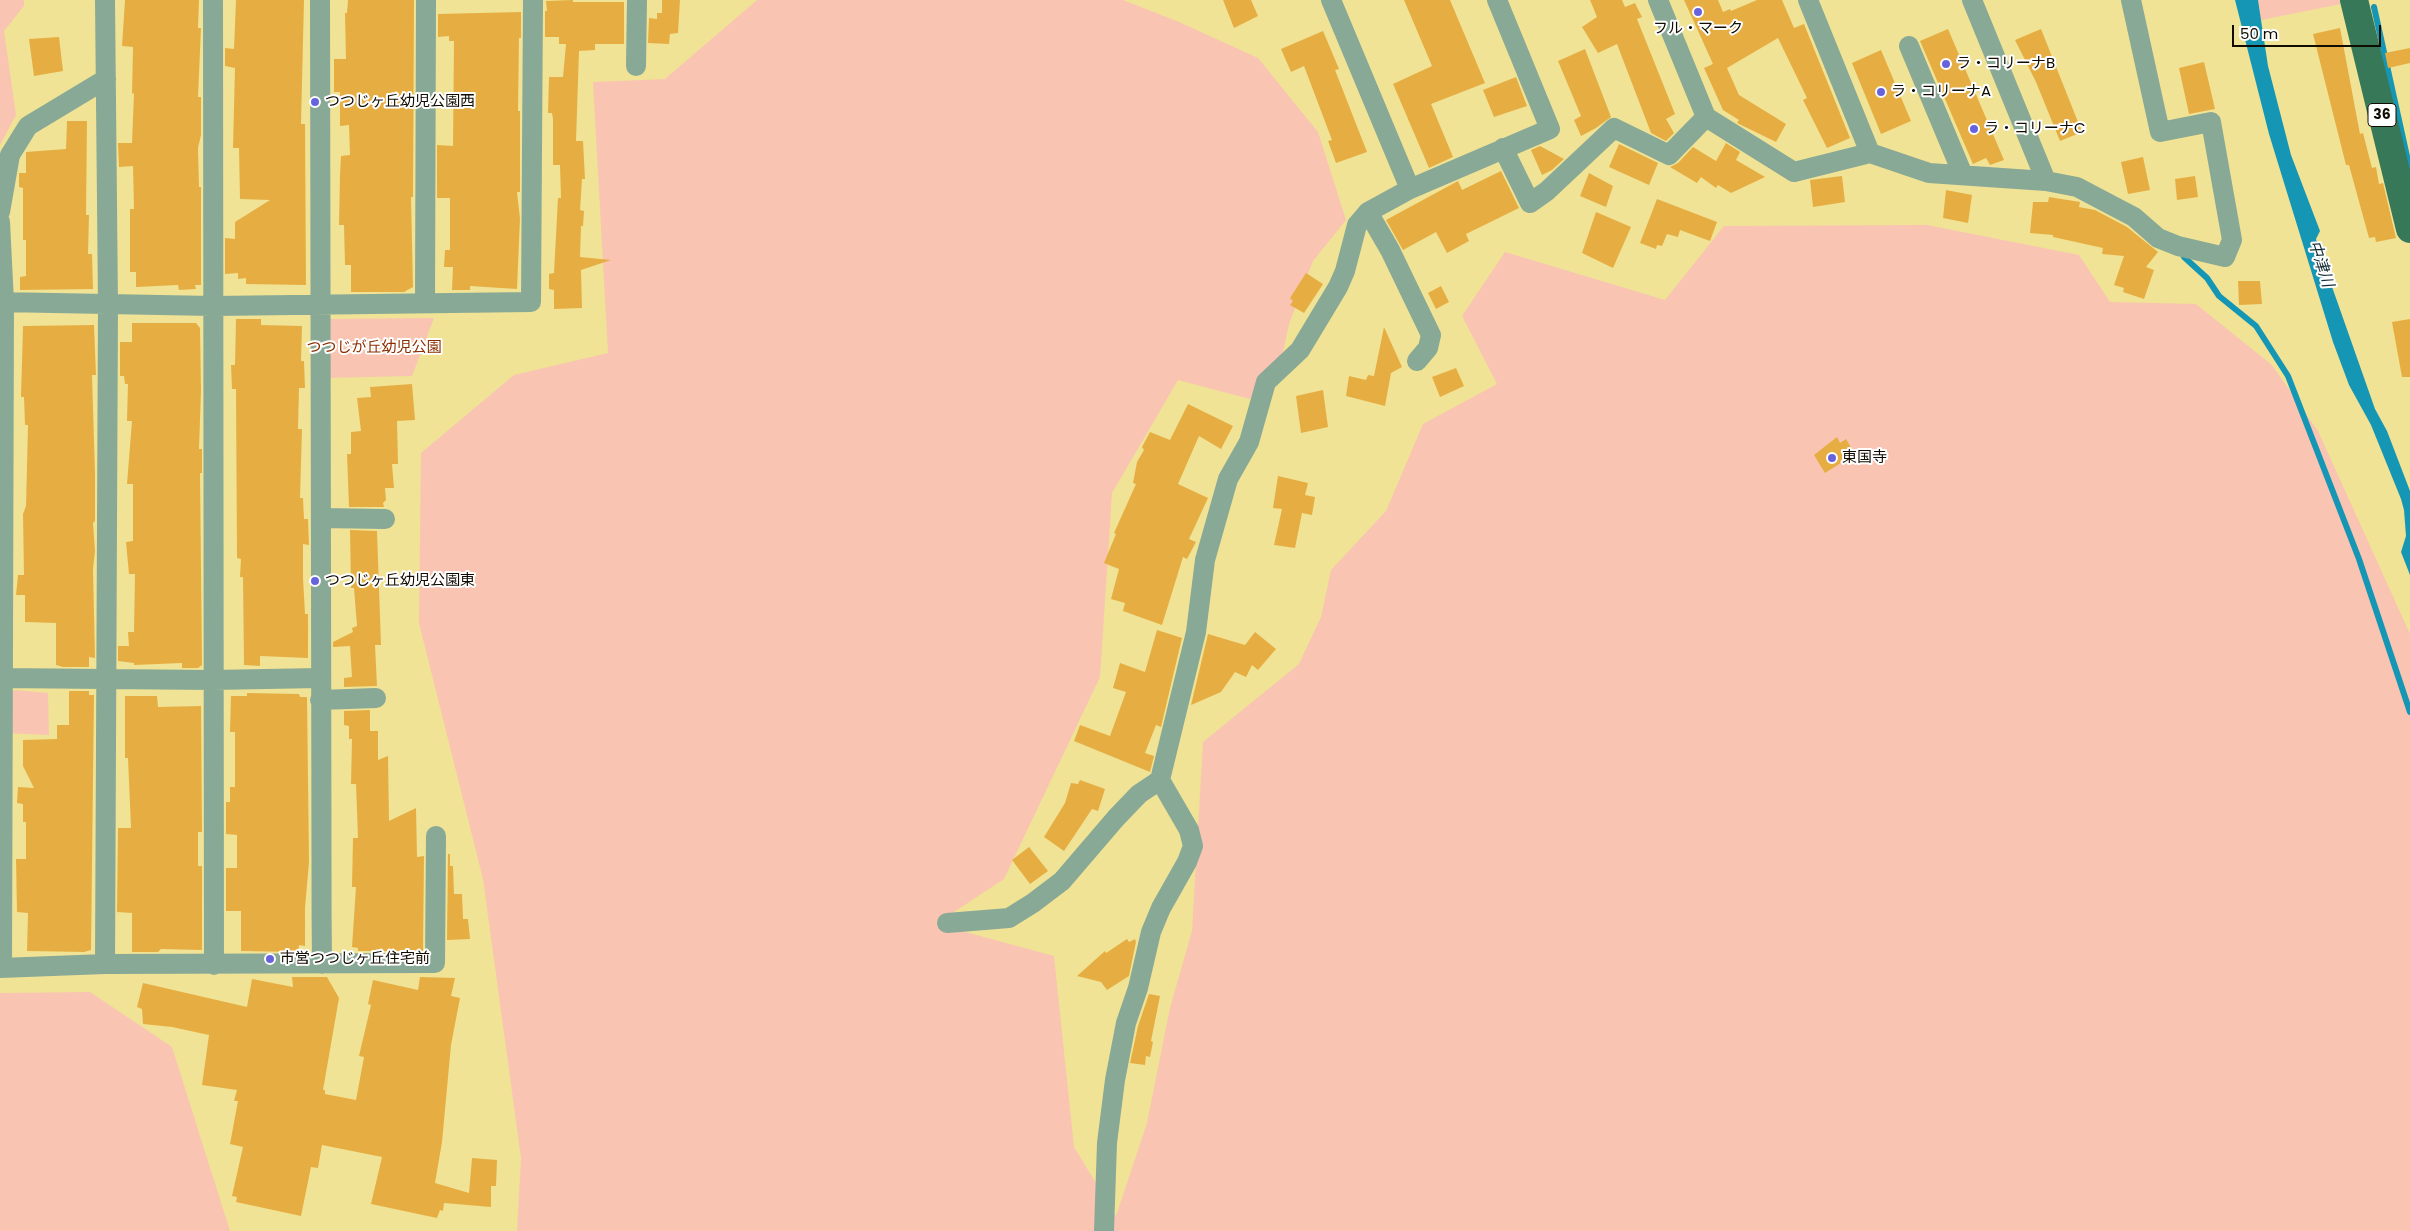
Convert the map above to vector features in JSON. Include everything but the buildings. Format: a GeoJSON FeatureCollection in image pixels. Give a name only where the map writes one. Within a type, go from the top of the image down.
{"type":"FeatureCollection","features":[{"type":"Feature","properties":{"kind":"main road","name":"36"},"geometry":{"type":"LineString","coordinates":[[2354,0],[2410,229]]}},
{"type":"Feature","properties":{"kind":"street"},"geometry":{"type":"LineString","coordinates":[[105,0],[108,305],[108,680],[105,964]]}},
{"type":"Feature","properties":{"kind":"street"},"geometry":{"type":"LineString","coordinates":[[213,0],[212,680],[214,965]]}},
{"type":"Feature","properties":{"kind":"street"},"geometry":{"type":"LineString","coordinates":[[320,0],[323,304],[320,678],[322,964]]}},
{"type":"Feature","properties":{"kind":"street"},"geometry":{"type":"LineString","coordinates":[[425,302],[426,0]]}},
{"type":"Feature","properties":{"kind":"street"},"geometry":{"type":"LineString","coordinates":[[2,302],[213,306],[530,302],[533,0]]}},
{"type":"Feature","properties":{"kind":"street"},"geometry":{"type":"LineString","coordinates":[[636,66],[637,0]]}},
{"type":"Feature","properties":{"kind":"street"},"geometry":{"type":"LineString","coordinates":[[1331,0],[1410,188]]}},
{"type":"Feature","properties":{"kind":"street"},"geometry":{"type":"LineString","coordinates":[[947,923],[1009,918],[1033,903],[1062,881],[1139,794],[1160,780],[1196,632],[1205,560],[1228,479],[1249,442],[1266,382],[1300,350],[1338,287],[1345,271],[1358,225],[1368,212],[1410,188],[1550,129],[1497,0]]}},
{"type":"Feature","properties":{"kind":"street"},"geometry":{"type":"LineString","coordinates":[[1658,0],[1706,117],[1794,172],[1870,154],[1929,173],[2046,182],[2077,187],[2134,217],[2158,238],[2178,246],[2226,257],[2232,240],[2211,122],[2160,132],[2131,0]]}},
{"type":"Feature","properties":{"kind":"street"},"geometry":{"type":"LineString","coordinates":[[1808,0],[1870,154]]}},
{"type":"Feature","properties":{"kind":"street"},"geometry":{"type":"LineString","coordinates":[[1972,0],[2046,182]]}},
{"type":"Feature","properties":{"kind":"street"},"geometry":{"type":"LineString","coordinates":[[1909,46],[1963,175]]}},
{"type":"Feature","properties":{"kind":"street"},"geometry":{"type":"LineString","coordinates":[[0,212],[10,155],[28,126],[106,79]]}},
{"type":"Feature","properties":{"kind":"street"},"geometry":{"type":"LineString","coordinates":[[1503,148],[1530,203],[1547,191],[1614,128],[1669,154],[1706,117]]}},
{"type":"Feature","properties":{"kind":"street"},"geometry":{"type":"LineString","coordinates":[[1368,212],[1390,250],[1431,335],[1428,348],[1417,361]]}},
{"type":"Feature","properties":{"kind":"street"},"geometry":{"type":"LineString","coordinates":[[0,222],[2,302],[1,968],[105,964],[435,963],[436,836]]}},
{"type":"Feature","properties":{"kind":"street"},"geometry":{"type":"LineString","coordinates":[[321,518],[386,519]]}},
{"type":"Feature","properties":{"kind":"street"},"geometry":{"type":"LineString","coordinates":[[1,678],[108,680],[320,678]]}},
{"type":"Feature","properties":{"kind":"street"},"geometry":{"type":"LineString","coordinates":[[320,700],[376,698]]}},
{"type":"Feature","properties":{"kind":"street"},"geometry":{"type":"LineString","coordinates":[[1104,1231],[1104,1169],[1115,1080],[1126,1023],[1138,988],[1152,932],[1161,908],[1187,862],[1193,846],[1189,830],[1160,780]]}},
{"type":"Feature","properties":{"kind":"green space"},"geometry":{"type":"Polygon","coordinates":[[[0,0],[24,0],[24,6],[4,31],[16,115],[0,145],[0,0]]]}},
{"type":"Feature","properties":{"kind":"green space"},"geometry":{"type":"Polygon","coordinates":[[[757,0],[1123,0],[1179,22],[1258,58],[1318,132],[1346,220],[1313,261],[1289,324],[1283,352],[1250,399],[1178,380],[1112,493],[1100,677],[1004,879],[936,924],[1054,956],[1074,1147],[1116,1216],[1147,1123],[1170,1008],[1192,931],[1203,742],[1299,664],[1321,617],[1331,570],[1386,511],[1423,424],[1497,384],[1462,316],[1505,252],[1665,300],[1724,226],[1927,225],[2079,255],[2110,302],[2196,304],[2272,365],[2318,431],[2410,634],[2410,1231],[517,1231],[521,1158],[483,879],[419,623],[421,453],[514,375],[608,353],[593,82],[665,79],[757,0]]]}},
{"type":"Feature","properties":{"kind":"green space"},"geometry":{"type":"Polygon","coordinates":[[[2258,0],[2340,0],[2341,4],[2261,20],[2258,0]]]}},
{"type":"Feature","properties":{"kind":"green space","name":"つつじが丘幼児公園"},"geometry":{"type":"Polygon","coordinates":[[[434,318],[412,376],[325,378],[325,319],[434,318]]]}},
{"type":"Feature","properties":{"kind":"green space"},"geometry":{"type":"Polygon","coordinates":[[[15,690],[48,693],[49,735],[3,733],[3,698],[15,690]]]}},
{"type":"Feature","properties":{"kind":"green space"},"geometry":{"type":"Polygon","coordinates":[[[90,992],[172,1047],[230,1231],[0,1231],[0,993],[90,992]]]}},
{"type":"Feature","properties":{"kind":"water","name":"中津川"},"geometry":{"type":"Polygon","coordinates":[[[2235,0],[2258,0],[2268,66],[2291,155],[2320,231],[2316,239],[2318,247],[2375,409],[2387,431],[2410,491],[2410,575],[2401,552],[2406,536],[2401,499],[2371,425],[2349,385],[2333,342],[2269,134],[2235,0]]]}},
{"type":"Feature","properties":{"kind":"waterway"},"geometry":{"type":"LineString","coordinates":[[2374,7],[2410,170]]}},
{"type":"Feature","properties":{"kind":"waterway"},"geometry":{"type":"LineString","coordinates":[[2184,257],[2207,278],[2219,296],[2256,326],[2288,376],[2359,559],[2410,712]]}},
{"type":"Feature","properties":{"kind":"place","name":"フル・マーク"},"geometry":{"type":"Point","coordinates":[1698,12]}},
{"type":"Feature","properties":{"kind":"place","name":"ラ・コリーナB"},"geometry":{"type":"Point","coordinates":[1946,64]}},
{"type":"Feature","properties":{"kind":"place","name":"ラ・コリーナA"},"geometry":{"type":"Point","coordinates":[1881,92]}},
{"type":"Feature","properties":{"kind":"place","name":"つつじヶ丘幼児公園西"},"geometry":{"type":"Point","coordinates":[315,102]}},
{"type":"Feature","properties":{"kind":"place","name":"ラ・コリーナC"},"geometry":{"type":"Point","coordinates":[1974,129]}},
{"type":"Feature","properties":{"kind":"place","name":"東国寺"},"geometry":{"type":"Point","coordinates":[1832,458]}},
{"type":"Feature","properties":{"kind":"place","name":"つつじヶ丘幼児公園東"},"geometry":{"type":"Point","coordinates":[315,581]}},
{"type":"Feature","properties":{"kind":"place","name":"市営つつじヶ丘住宅前"},"geometry":{"type":"Point","coordinates":[270,959]}}]}
